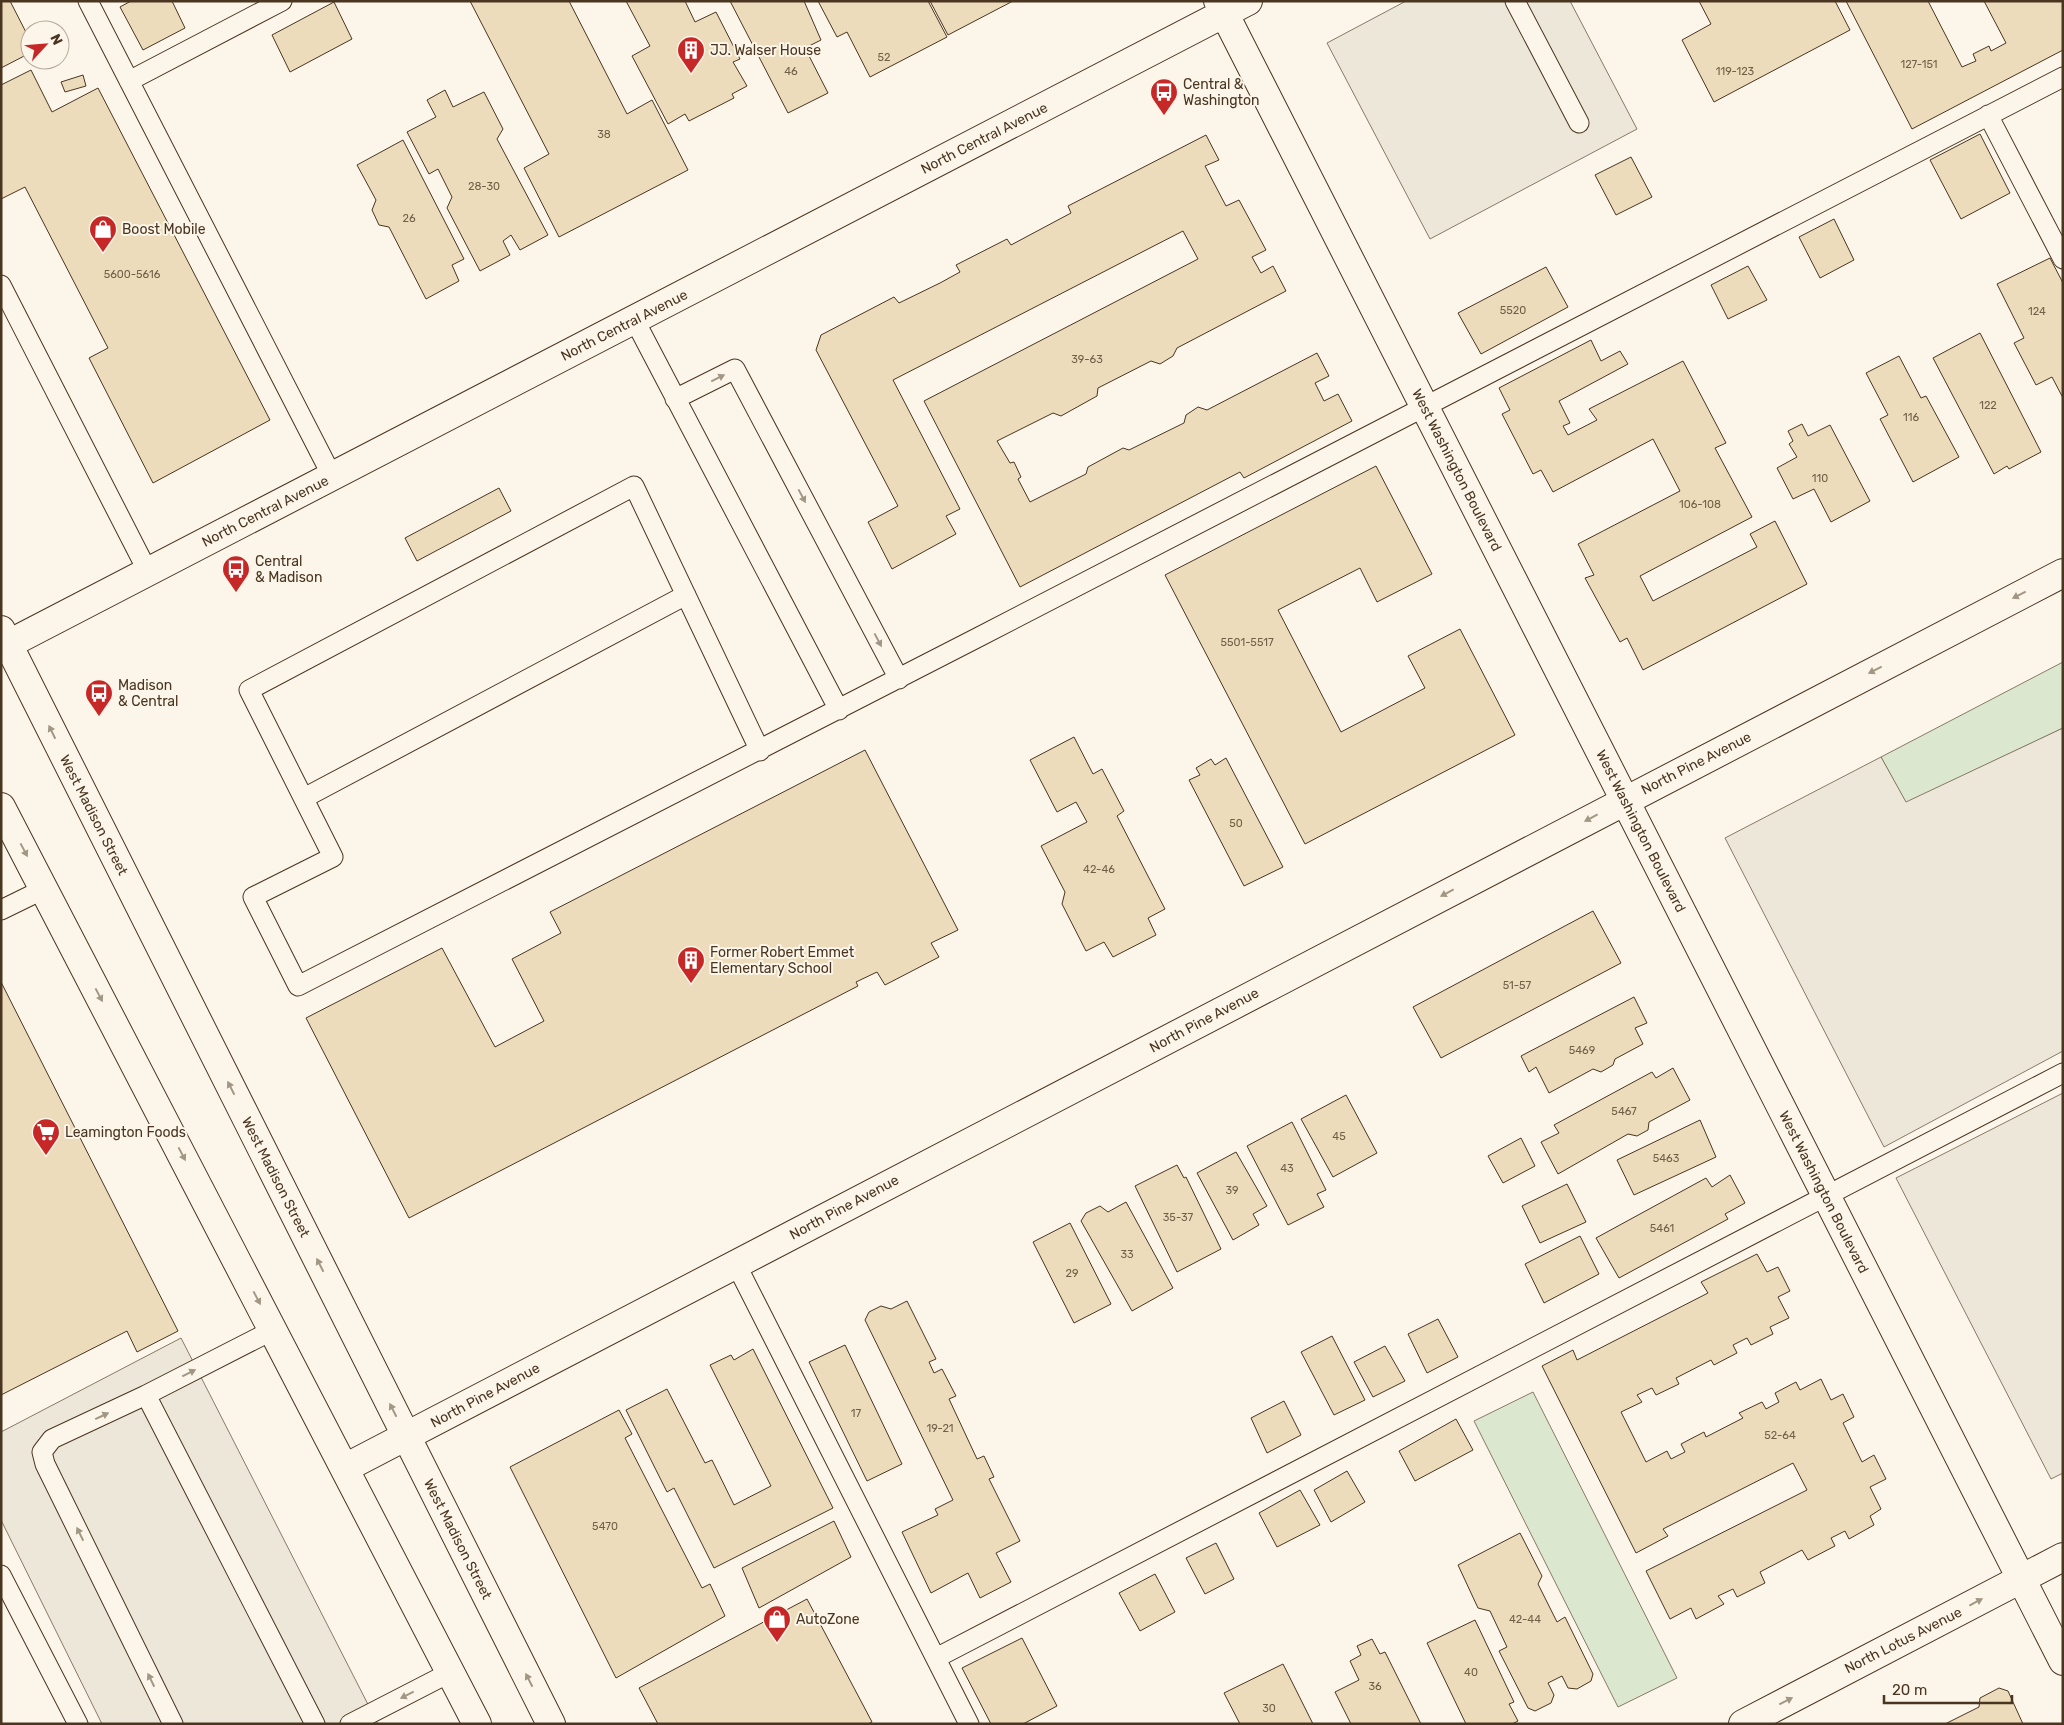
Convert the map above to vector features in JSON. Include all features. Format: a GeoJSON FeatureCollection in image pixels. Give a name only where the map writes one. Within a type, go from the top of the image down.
{"type":"FeatureCollection","features":[{"type":"Feature","properties":{"kind":"street","name":"North Central Avenue"},"geometry":{"type":"LineString","coordinates":[[4,641],[148,572],[634,320],[1230,5]]}},
{"type":"Feature","properties":{"kind":"street","name":"West Washington Boulevard"},"geometry":{"type":"LineString","coordinates":[[1230,5],[1424,405],[2063,1661]]}},
{"type":"Feature","properties":{"kind":"street","name":"North Pine Avenue"},"geometry":{"type":"LineString","coordinates":[[345,1468],[2063,572]]}},
{"type":"Feature","properties":{"kind":"street","name":"West Madison Street"},"geometry":{"type":"LineString","coordinates":[[4,641],[551,1724]]}},
{"type":"Feature","properties":{"kind":"street"},"geometry":{"type":"LineString","coordinates":[[1,807],[477,1724]]}},
{"type":"Feature","properties":{"kind":"street","name":"North Lotus Avenue"},"geometry":{"type":"LineString","coordinates":[[1742,1724],[2063,1557]]}},
{"type":"Feature","properties":{"kind":"lane"},"geometry":{"type":"LineString","coordinates":[[88,1],[332,476]]}},
{"type":"Feature","properties":{"kind":"lane"},"geometry":{"type":"LineString","coordinates":[[129,81],[282,1]]}},
{"type":"Feature","properties":{"kind":"lane"},"geometry":{"type":"LineString","coordinates":[[1515,1],[1579,123]]}},
{"type":"Feature","properties":{"kind":"lane"},"geometry":{"type":"LineString","coordinates":[[760,751],[634,486],[249,690],[333,856],[253,897],[298,986],[760,751],[1424,405],[2063,77]]}},
{"type":"Feature","properties":{"kind":"lane"},"geometry":{"type":"LineString","coordinates":[[1988,115],[2063,259]]}},
{"type":"Feature","properties":{"kind":"lane"},"geometry":{"type":"LineString","coordinates":[[1,285],[148,572]]}},
{"type":"Feature","properties":{"kind":"lane"},"geometry":{"type":"LineString","coordinates":[[634,320],[839,710]]}},
{"type":"Feature","properties":{"kind":"lane"},"geometry":{"type":"LineString","coordinates":[[674,399],[735,369],[899,679]]}},
{"type":"Feature","properties":{"kind":"lane"},"geometry":{"type":"LineString","coordinates":[[304,798],[686,596]]}},
{"type":"Feature","properties":{"kind":"lane"},"geometry":{"type":"LineString","coordinates":[[1,910],[44,889]]}},
{"type":"Feature","properties":{"kind":"lane"},"geometry":{"type":"LineString","coordinates":[[936,1658],[2063,1073]]}},
{"type":"Feature","properties":{"kind":"lane"},"geometry":{"type":"LineString","coordinates":[[736,1264],[969,1724]]}},
{"type":"Feature","properties":{"kind":"lane"},"geometry":{"type":"LineString","coordinates":[[173,1724],[45,1464],[42,1452],[52,1439],[146,1395],[273,1330]]}},
{"type":"Feature","properties":{"kind":"lane"},"geometry":{"type":"LineString","coordinates":[[146,1395],[315,1724]]}},
{"type":"Feature","properties":{"kind":"lane"},"geometry":{"type":"LineString","coordinates":[[1,1575],[78,1724]]}},
{"type":"Feature","properties":{"kind":"lane"},"geometry":{"type":"LineString","coordinates":[[350,1724],[451,1672]]}},
{"type":"Feature","properties":{"kind":"green space"},"geometry":{"type":"Polygon","coordinates":[[[2063,662],[2063,728],[1906,803],[1881,757],[2063,662]]]}},
{"type":"Feature","properties":{"kind":"green space"},"geometry":{"type":"Polygon","coordinates":[[[1533,1392],[1677,1678],[1618,1707],[1474,1421],[1533,1392]]]}},
{"type":"Feature","properties":{"kind":"shaded area"},"geometry":{"type":"Polygon","coordinates":[[[1406,1],[1570,1],[1637,129],[1430,239],[1327,43],[1406,1]]]}},
{"type":"Feature","properties":{"kind":"shaded area"},"geometry":{"type":"Polygon","coordinates":[[[2063,728],[2063,1051],[1884,1147],[1725,838],[1881,757],[1906,802],[2063,728]]]}},
{"type":"Feature","properties":{"kind":"shaded area"},"geometry":{"type":"Polygon","coordinates":[[[2063,1093],[2063,1473],[2051,1479],[1896,1178],[2063,1093]]]}},
{"type":"Feature","properties":{"kind":"shaded area"},"geometry":{"type":"Polygon","coordinates":[[[181,1338],[378,1724],[102,1724],[1,1520],[1,1432],[181,1338]]]}},
{"type":"Feature","properties":{"kind":"building"},"geometry":{"type":"Polygon","coordinates":[[[1,1],[10,1],[20,20],[20,58],[1,68],[1,1]]]}},
{"type":"Feature","properties":{"kind":"building"},"geometry":{"type":"Polygon","coordinates":[[[131,1],[172,1],[185,28],[143,50],[120,7],[131,1]]]}},
{"type":"Feature","properties":{"kind":"building"},"geometry":{"type":"Polygon","coordinates":[[[470,1],[569,1],[627,114],[652,100],[688,170],[559,237],[524,168],[549,154],[470,1]]]}},
{"type":"Feature","properties":{"kind":"building","name":"JJ. Walser House"},"geometry":{"type":"Polygon","coordinates":[[[626,1],[685,1],[695,22],[716,12],[740,59],[733,62],[747,86],[732,94],[734,98],[689,121],[685,114],[668,124],[632,56],[650,46],[626,1]]]}},
{"type":"Feature","properties":{"kind":"building"},"geometry":{"type":"Polygon","coordinates":[[[730,1],[804,1],[821,40],[805,48],[828,93],[788,113],[730,1]]]}},
{"type":"Feature","properties":{"kind":"building"},"geometry":{"type":"Polygon","coordinates":[[[818,1],[928,1],[947,37],[870,77],[847,32],[837,37],[818,1]]]}},
{"type":"Feature","properties":{"kind":"building"},"geometry":{"type":"Polygon","coordinates":[[[930,1],[1013,1],[948,35],[930,1]]]}},
{"type":"Feature","properties":{"kind":"building"},"geometry":{"type":"Polygon","coordinates":[[[1699,1],[1835,1],[1850,30],[1714,102],[1682,40],[1711,24],[1699,1]]]}},
{"type":"Feature","properties":{"kind":"building"},"geometry":{"type":"Polygon","coordinates":[[[1846,1],[1928,1],[1962,67],[1976,61],[1973,54],[1989,46],[1991,51],[2006,43],[1984,1],[2063,1],[2063,50],[1912,129],[1846,1]]]}},
{"type":"Feature","properties":{"kind":"building"},"geometry":{"type":"Polygon","coordinates":[[[334,2],[352,39],[290,72],[272,35],[334,2]]]}},
{"type":"Feature","properties":{"kind":"building"},"geometry":{"type":"Polygon","coordinates":[[[31,70],[52,112],[98,88],[270,420],[153,483],[89,358],[108,348],[25,187],[1,199],[1,85],[31,70]]]}},
{"type":"Feature","properties":{"kind":"building"},"geometry":{"type":"Polygon","coordinates":[[[83,75],[86,86],[65,92],[61,82],[83,75]]]}},
{"type":"Feature","properties":{"kind":"building"},"geometry":{"type":"Polygon","coordinates":[[[445,90],[453,107],[484,92],[503,129],[497,139],[548,235],[520,250],[511,235],[503,241],[510,255],[480,271],[447,208],[452,197],[438,169],[429,174],[407,132],[436,117],[427,100],[445,90]]]}},
{"type":"Feature","properties":{"kind":"building"},"geometry":{"type":"Polygon","coordinates":[[[1980,134],[2010,193],[1961,219],[1930,160],[1980,134]]]}},
{"type":"Feature","properties":{"kind":"building"},"geometry":{"type":"Polygon","coordinates":[[[1206,135],[1219,160],[1205,166],[1226,206],[1239,200],[1266,250],[1252,257],[1261,273],[1273,266],[1286,291],[1177,348],[1173,356],[1160,364],[1151,361],[1098,388],[1097,396],[1061,416],[1053,413],[997,441],[1010,463],[1014,462],[1021,477],[1018,479],[1030,502],[1086,474],[1088,467],[1123,448],[1129,450],[1184,423],[1186,415],[1198,407],[1207,410],[1317,353],[1329,376],[1315,383],[1324,401],[1338,394],[1352,421],[1244,478],[1240,472],[1020,587],[924,401],[1198,259],[1183,231],[893,380],[960,509],[946,516],[956,534],[892,569],[868,522],[898,506],[816,350],[821,335],[894,297],[899,303],[940,283],[960,272],[956,265],[1007,239],[1011,245],[1071,213],[1068,206],[1206,135]]]}},
{"type":"Feature","properties":{"kind":"building"},"geometry":{"type":"Polygon","coordinates":[[[403,140],[464,259],[452,265],[459,281],[426,299],[389,227],[379,225],[372,210],[376,200],[357,165],[403,140]]]}},
{"type":"Feature","properties":{"kind":"building"},"geometry":{"type":"Polygon","coordinates":[[[1631,157],[1652,197],[1616,215],[1595,175],[1631,157]]]}},
{"type":"Feature","properties":{"kind":"building"},"geometry":{"type":"Polygon","coordinates":[[[1834,219],[1854,260],[1820,278],[1799,237],[1834,219]]]}},
{"type":"Feature","properties":{"kind":"building"},"geometry":{"type":"Polygon","coordinates":[[[2050,258],[2063,283],[2063,398],[2052,377],[2036,385],[2014,343],[2024,338],[1997,284],[2050,258]]]}},
{"type":"Feature","properties":{"kind":"building"},"geometry":{"type":"Polygon","coordinates":[[[1748,266],[1767,300],[1728,319],[1711,285],[1748,266]]]}},
{"type":"Feature","properties":{"kind":"building"},"geometry":{"type":"Polygon","coordinates":[[[1546,267],[1568,307],[1481,354],[1458,313],[1546,267]]]}},
{"type":"Feature","properties":{"kind":"building"},"geometry":{"type":"Polygon","coordinates":[[[1980,333],[2041,452],[2009,469],[2007,466],[1994,474],[1933,358],[1980,333]]]}},
{"type":"Feature","properties":{"kind":"building"},"geometry":{"type":"Polygon","coordinates":[[[1591,340],[1601,361],[1620,351],[1628,364],[1559,401],[1570,423],[1563,426],[1568,435],[1597,420],[1589,409],[1683,361],[1726,443],[1715,448],[1752,517],[1640,576],[1653,601],[1757,547],[1750,534],[1775,521],[1807,584],[1643,670],[1627,638],[1620,642],[1585,578],[1594,575],[1578,544],[1680,491],[1653,439],[1553,492],[1541,470],[1533,474],[1502,414],[1510,410],[1499,388],[1591,340]]]}},
{"type":"Feature","properties":{"kind":"building"},"geometry":{"type":"Polygon","coordinates":[[[1899,356],[1921,398],[1926,396],[1959,457],[1913,482],[1880,419],[1888,415],[1866,373],[1899,356]]]}},
{"type":"Feature","properties":{"kind":"building"},"geometry":{"type":"Polygon","coordinates":[[[1802,424],[1808,436],[1830,425],[1870,501],[1831,522],[1814,489],[1793,499],[1777,468],[1797,457],[1789,444],[1793,441],[1788,431],[1802,424]]]}},
{"type":"Feature","properties":{"kind":"building"},"geometry":{"type":"Polygon","coordinates":[[[1376,466],[1432,574],[1377,602],[1360,568],[1278,610],[1341,732],[1425,688],[1408,656],[1460,629],[1515,735],[1305,844],[1165,575],[1376,466]]]}},
{"type":"Feature","properties":{"kind":"building"},"geometry":{"type":"Polygon","coordinates":[[[499,488],[511,511],[417,561],[405,538],[499,488]]]}},
{"type":"Feature","properties":{"kind":"building"},"geometry":{"type":"Polygon","coordinates":[[[1074,737],[1093,774],[1102,769],[1124,811],[1117,816],[1165,909],[1148,918],[1156,935],[1113,957],[1104,942],[1086,951],[1062,904],[1065,892],[1041,846],[1087,822],[1076,802],[1057,812],[1030,760],[1074,737]]]}},
{"type":"Feature","properties":{"kind":"building","name":"Former Robert Emmet Elementary School"},"geometry":{"type":"Polygon","coordinates":[[[865,750],[958,930],[931,943],[939,957],[885,985],[877,972],[856,982],[858,986],[409,1218],[306,1018],[442,948],[495,1047],[544,1021],[512,959],[561,933],[550,912],[865,750]]]}},
{"type":"Feature","properties":{"kind":"building"},"geometry":{"type":"Polygon","coordinates":[[[1226,758],[1283,867],[1244,886],[1189,780],[1200,775],[1196,768],[1211,759],[1215,765],[1226,758]]]}},
{"type":"Feature","properties":{"kind":"building"},"geometry":{"type":"Polygon","coordinates":[[[1593,911],[1621,963],[1441,1058],[1413,1007],[1593,911]]]}},
{"type":"Feature","properties":{"kind":"building","name":"Leamington Foods"},"geometry":{"type":"Polygon","coordinates":[[[1,982],[178,1331],[137,1352],[127,1331],[1,1395],[1,982]]]}},
{"type":"Feature","properties":{"kind":"building"},"geometry":{"type":"Polygon","coordinates":[[[1634,997],[1647,1023],[1635,1028],[1643,1044],[1615,1059],[1613,1065],[1601,1072],[1593,1069],[1549,1093],[1536,1067],[1529,1072],[1521,1056],[1634,997]]]}},
{"type":"Feature","properties":{"kind":"building"},"geometry":{"type":"Polygon","coordinates":[[[1673,1068],[1690,1100],[1649,1122],[1648,1130],[1637,1136],[1628,1134],[1558,1174],[1541,1142],[1559,1133],[1554,1125],[1652,1072],[1656,1078],[1673,1068]]]}},
{"type":"Feature","properties":{"kind":"building"},"geometry":{"type":"Polygon","coordinates":[[[1346,1095],[1377,1153],[1333,1177],[1301,1119],[1346,1095]]]}},
{"type":"Feature","properties":{"kind":"building"},"geometry":{"type":"Polygon","coordinates":[[[1700,1120],[1716,1157],[1634,1195],[1617,1160],[1700,1120]]]}},
{"type":"Feature","properties":{"kind":"building"},"geometry":{"type":"Polygon","coordinates":[[[1292,1122],[1326,1190],[1317,1194],[1324,1207],[1288,1225],[1247,1146],[1292,1122]]]}},
{"type":"Feature","properties":{"kind":"building"},"geometry":{"type":"Polygon","coordinates":[[[1521,1138],[1535,1166],[1503,1183],[1488,1156],[1521,1138]]]}},
{"type":"Feature","properties":{"kind":"building"},"geometry":{"type":"Polygon","coordinates":[[[1236,1152],[1267,1206],[1253,1214],[1259,1225],[1233,1240],[1197,1173],[1236,1152]]]}},
{"type":"Feature","properties":{"kind":"building"},"geometry":{"type":"Polygon","coordinates":[[[1177,1165],[1184,1178],[1186,1177],[1221,1249],[1177,1272],[1135,1186],[1177,1165]]]}},
{"type":"Feature","properties":{"kind":"building"},"geometry":{"type":"Polygon","coordinates":[[[1730,1175],[1745,1203],[1725,1214],[1728,1219],[1619,1278],[1596,1238],[1706,1178],[1712,1187],[1730,1175]]]}},
{"type":"Feature","properties":{"kind":"building"},"geometry":{"type":"Polygon","coordinates":[[[1567,1184],[1586,1222],[1540,1243],[1522,1206],[1567,1184]]]}},
{"type":"Feature","properties":{"kind":"building"},"geometry":{"type":"Polygon","coordinates":[[[1126,1202],[1173,1288],[1132,1311],[1081,1221],[1086,1213],[1100,1206],[1108,1212],[1126,1202]]]}},
{"type":"Feature","properties":{"kind":"building"},"geometry":{"type":"Polygon","coordinates":[[[1070,1223],[1111,1304],[1074,1323],[1033,1242],[1070,1223]]]}},
{"type":"Feature","properties":{"kind":"building"},"geometry":{"type":"Polygon","coordinates":[[[1580,1236],[1599,1274],[1544,1303],[1525,1264],[1580,1236]]]}},
{"type":"Feature","properties":{"kind":"building"},"geometry":{"type":"Polygon","coordinates":[[[1757,1254],[1767,1272],[1778,1267],[1790,1291],[1778,1297],[1789,1318],[1770,1327],[1773,1334],[1751,1345],[1747,1338],[1733,1345],[1737,1353],[1714,1365],[1711,1360],[1676,1378],[1679,1384],[1656,1395],[1652,1388],[1637,1395],[1642,1402],[1621,1412],[1646,1462],[1667,1451],[1671,1459],[1685,1452],[1681,1444],[1704,1432],[1706,1437],[1743,1418],[1739,1413],[1762,1402],[1766,1409],[1779,1402],[1775,1393],[1796,1382],[1800,1390],[1821,1379],[1831,1400],[1843,1394],[1854,1417],[1843,1423],[1862,1462],[1874,1455],[1886,1479],[1870,1487],[1881,1509],[1870,1516],[1874,1525],[1849,1539],[1845,1531],[1831,1538],[1835,1546],[1808,1560],[1802,1550],[1760,1572],[1765,1583],[1737,1597],[1733,1589],[1718,1596],[1724,1604],[1696,1619],[1691,1608],[1670,1619],[1646,1571],[1807,1490],[1793,1463],[1663,1529],[1668,1536],[1636,1553],[1542,1366],[1573,1350],[1577,1360],[1708,1293],[1701,1282],[1757,1254]]]}},
{"type":"Feature","properties":{"kind":"building"},"geometry":{"type":"Polygon","coordinates":[[[907,1301],[936,1359],[929,1362],[934,1373],[942,1369],[956,1396],[949,1399],[977,1459],[984,1456],[994,1477],[989,1479],[1020,1541],[996,1553],[1011,1582],[980,1598],[968,1573],[931,1593],[902,1532],[938,1515],[935,1509],[953,1500],[865,1320],[869,1312],[881,1306],[891,1309],[907,1301]]]}},
{"type":"Feature","properties":{"kind":"building"},"geometry":{"type":"Polygon","coordinates":[[[1438,1319],[1458,1357],[1427,1373],[1408,1334],[1438,1319]]]}},
{"type":"Feature","properties":{"kind":"building"},"geometry":{"type":"Polygon","coordinates":[[[1332,1336],[1365,1400],[1334,1415],[1301,1352],[1332,1336]]]}},
{"type":"Feature","properties":{"kind":"building"},"geometry":{"type":"Polygon","coordinates":[[[845,1345],[902,1464],[867,1481],[809,1362],[845,1345]]]}},
{"type":"Feature","properties":{"kind":"building"},"geometry":{"type":"Polygon","coordinates":[[[1385,1346],[1405,1381],[1373,1397],[1354,1362],[1385,1346]]]}},
{"type":"Feature","properties":{"kind":"building"},"geometry":{"type":"Polygon","coordinates":[[[753,1349],[833,1508],[714,1568],[674,1488],[667,1492],[626,1410],[667,1389],[705,1463],[712,1460],[734,1505],[771,1486],[710,1365],[731,1355],[734,1360],[753,1349]]]}},
{"type":"Feature","properties":{"kind":"building"},"geometry":{"type":"Polygon","coordinates":[[[1284,1401],[1301,1435],[1267,1453],[1251,1418],[1284,1401]]]}},
{"type":"Feature","properties":{"kind":"building"},"geometry":{"type":"Polygon","coordinates":[[[619,1410],[632,1434],[625,1438],[702,1588],[710,1584],[725,1616],[616,1678],[510,1467],[619,1410]]]}},
{"type":"Feature","properties":{"kind":"building"},"geometry":{"type":"Polygon","coordinates":[[[1456,1419],[1473,1450],[1415,1481],[1399,1451],[1456,1419]]]}},
{"type":"Feature","properties":{"kind":"building"},"geometry":{"type":"Polygon","coordinates":[[[1347,1471],[1365,1502],[1331,1522],[1314,1490],[1347,1471]]]}},
{"type":"Feature","properties":{"kind":"building"},"geometry":{"type":"Polygon","coordinates":[[[1300,1490],[1320,1525],[1277,1547],[1259,1513],[1300,1490]]]}},
{"type":"Feature","properties":{"kind":"building"},"geometry":{"type":"Polygon","coordinates":[[[834,1521],[851,1557],[759,1608],[742,1568],[834,1521]]]}},
{"type":"Feature","properties":{"kind":"building"},"geometry":{"type":"Polygon","coordinates":[[[1520,1533],[1542,1576],[1538,1584],[1557,1622],[1565,1617],[1593,1674],[1591,1681],[1577,1689],[1568,1688],[1562,1676],[1548,1683],[1554,1695],[1551,1703],[1535,1711],[1528,1708],[1499,1651],[1507,1647],[1490,1611],[1478,1608],[1458,1565],[1520,1533]]]}},
{"type":"Feature","properties":{"kind":"building"},"geometry":{"type":"Polygon","coordinates":[[[1216,1543],[1234,1579],[1205,1594],[1186,1558],[1216,1543]]]}},
{"type":"Feature","properties":{"kind":"building"},"geometry":{"type":"Polygon","coordinates":[[[1155,1574],[1175,1612],[1140,1631],[1119,1593],[1155,1574]]]}},
{"type":"Feature","properties":{"kind":"building","name":"AutoZone"},"geometry":{"type":"Polygon","coordinates":[[[807,1599],[872,1722],[868,1724],[658,1724],[639,1688],[807,1599]]]}},
{"type":"Feature","properties":{"kind":"building"},"geometry":{"type":"Polygon","coordinates":[[[1475,1620],[1514,1702],[1509,1704],[1518,1721],[1512,1724],[1466,1724],[1427,1643],[1475,1620]]]}},
{"type":"Feature","properties":{"kind":"building"},"geometry":{"type":"Polygon","coordinates":[[[1022,1638],[1057,1706],[1023,1724],[991,1724],[962,1668],[1022,1638]]]}},
{"type":"Feature","properties":{"kind":"building"},"geometry":{"type":"Polygon","coordinates":[[[1372,1639],[1380,1654],[1385,1652],[1421,1724],[1351,1724],[1335,1692],[1359,1680],[1350,1661],[1361,1655],[1357,1646],[1372,1639]]]}},
{"type":"Feature","properties":{"kind":"building"},"geometry":{"type":"Polygon","coordinates":[[[1283,1664],[1313,1724],[1240,1724],[1224,1693],[1283,1664]]]}},
{"type":"Feature","properties":{"kind":"building"},"geometry":{"type":"Polygon","coordinates":[[[1999,1688],[2008,1691],[2023,1724],[1945,1724],[1979,1707],[1980,1698],[1999,1688]]]}},
{"type":"Feature","properties":{"kind":"place","name":"JJ. Walser House"},"geometry":{"type":"Point","coordinates":[691,74]}},
{"type":"Feature","properties":{"kind":"place","name":"Central & Washington"},"geometry":{"type":"Point","coordinates":[1164,116]}},
{"type":"Feature","properties":{"kind":"place","name":"Boost Mobile"},"geometry":{"type":"Point","coordinates":[103,253]}},
{"type":"Feature","properties":{"kind":"place","name":"Central & Madison"},"geometry":{"type":"Point","coordinates":[236,593]}},
{"type":"Feature","properties":{"kind":"place","name":"Madison & Central"},"geometry":{"type":"Point","coordinates":[99,717]}},
{"type":"Feature","properties":{"kind":"place","name":"Former Robert Emmet Elementary School"},"geometry":{"type":"Point","coordinates":[691,984]}},
{"type":"Feature","properties":{"kind":"place","name":"Leamington Foods"},"geometry":{"type":"Point","coordinates":[46,1156]}},
{"type":"Feature","properties":{"kind":"place","name":"AutoZone"},"geometry":{"type":"Point","coordinates":[777,1643]}}]}
